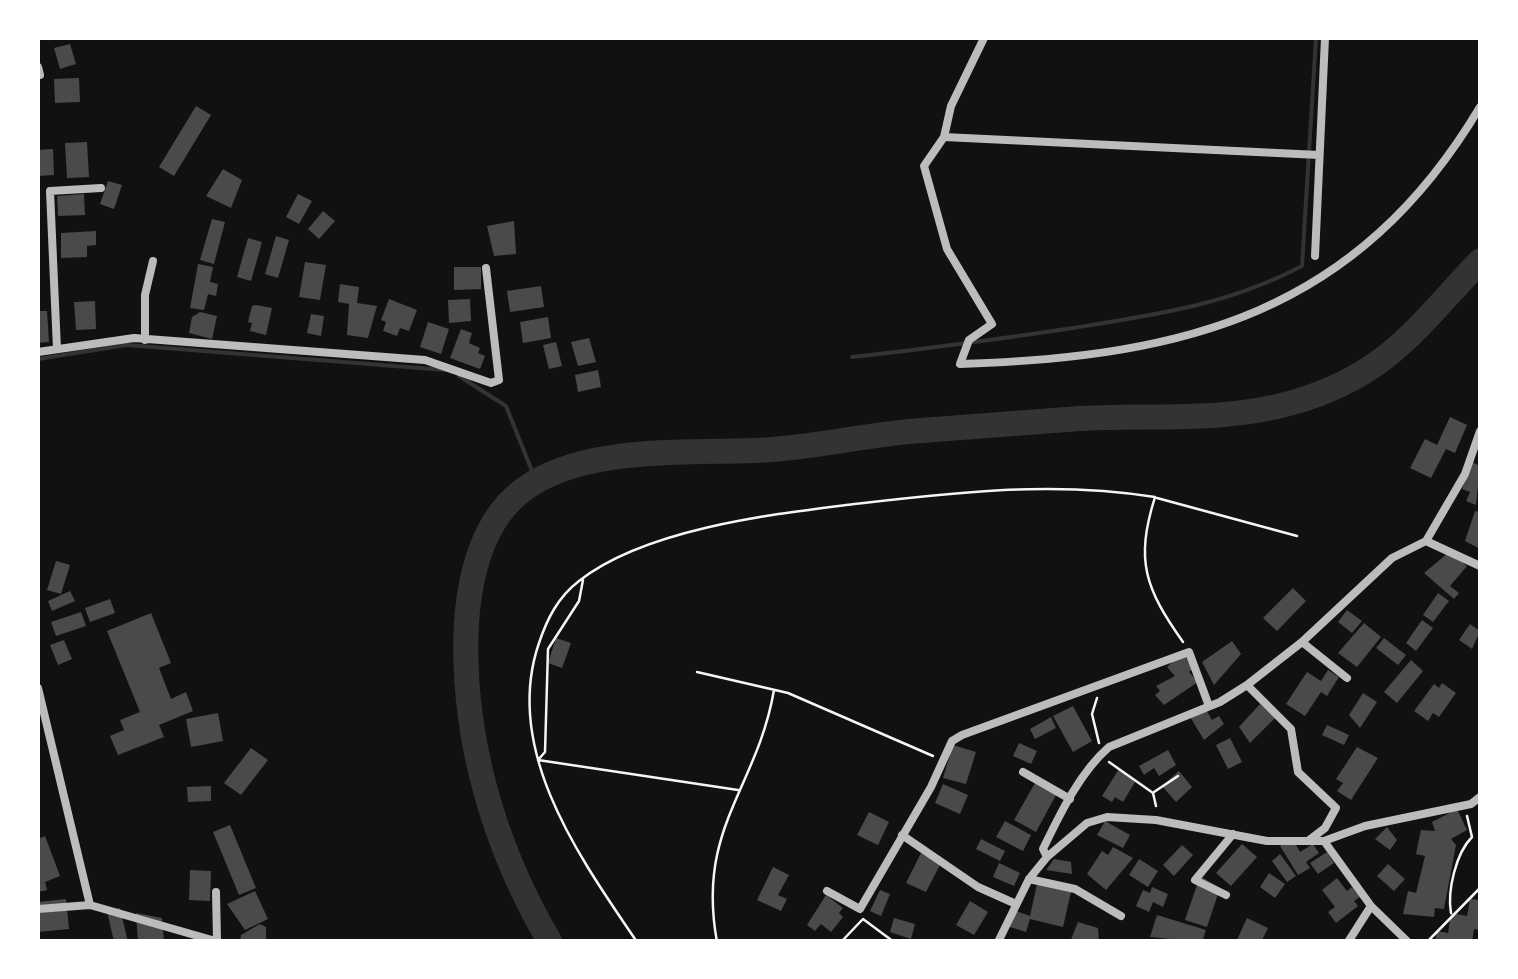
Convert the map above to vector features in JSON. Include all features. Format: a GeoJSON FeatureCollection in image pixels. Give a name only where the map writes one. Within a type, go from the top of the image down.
{"type":"FeatureCollection","features":[{"type":"Feature","properties":{"kind":"street"},"geometry":{"type":"LineString","coordinates":[[984,38],[951,106],[944,137],[926,158],[924,175],[948,249],[992,324],[969,340],[960,364],[1011,362],[1148,344],[1233,322],[1296,296],[1333,272],[1400,216],[1480,108]]}},
{"type":"Feature","properties":{"kind":"street"},"geometry":{"type":"LineString","coordinates":[[1315,256],[1325,38]]}},
{"type":"Feature","properties":{"kind":"street"},"geometry":{"type":"LineString","coordinates":[[944,137],[1319,155]]}},
{"type":"Feature","properties":{"kind":"street"},"geometry":{"type":"LineString","coordinates":[[57,348],[50,259],[50,192],[101,188]]}},
{"type":"Feature","properties":{"kind":"street"},"geometry":{"type":"LineString","coordinates":[[38,260],[50,259]]}},
{"type":"Feature","properties":{"kind":"street"},"geometry":{"type":"LineString","coordinates":[[145,340],[145,295],[154,261]]}},
{"type":"Feature","properties":{"kind":"street"},"geometry":{"type":"LineString","coordinates":[[38,352],[145,340],[425,360],[491,383],[498,380],[486,268]]}},
{"type":"Feature","properties":{"kind":"street"},"geometry":{"type":"LineString","coordinates":[[1046,857],[1043,849],[1070,798],[1102,753],[1208,706],[1246,684],[1302,642],[1392,558],[1426,541],[1465,474],[1480,431]]}},
{"type":"Feature","properties":{"kind":"street"},"geometry":{"type":"LineString","coordinates":[[1426,541],[1480,566]]}},
{"type":"Feature","properties":{"kind":"street"},"geometry":{"type":"LineString","coordinates":[[1302,642],[1347,678]]}},
{"type":"Feature","properties":{"kind":"street"},"geometry":{"type":"LineString","coordinates":[[827,891],[860,909],[952,741],[984,724],[1190,652],[1208,706]]}},
{"type":"Feature","properties":{"kind":"street"},"geometry":{"type":"LineString","coordinates":[[1246,684],[1292,729],[1298,772],[1336,808],[1325,828],[1308,841]]}},
{"type":"Feature","properties":{"kind":"street"},"geometry":{"type":"LineString","coordinates":[[38,688],[90,906]]}},
{"type":"Feature","properties":{"kind":"street"},"geometry":{"type":"LineString","coordinates":[[1023,772],[1070,798]]}},
{"type":"Feature","properties":{"kind":"street"},"geometry":{"type":"LineString","coordinates":[[998,942],[1029,880],[1046,857],[1087,823],[1107,817],[1160,820],[1233,834],[1324,841],[1365,826],[1464,805],[1480,797]]}},
{"type":"Feature","properties":{"kind":"street"},"geometry":{"type":"LineString","coordinates":[[1226,895],[1195,880],[1233,834]]}},
{"type":"Feature","properties":{"kind":"street"},"geometry":{"type":"LineString","coordinates":[[902,836],[978,887],[1016,904]]}},
{"type":"Feature","properties":{"kind":"street"},"geometry":{"type":"LineString","coordinates":[[1324,841],[1371,906],[1408,942]]}},
{"type":"Feature","properties":{"kind":"street"},"geometry":{"type":"LineString","coordinates":[[1029,880],[1075,889],[1121,916]]}},
{"type":"Feature","properties":{"kind":"street"},"geometry":{"type":"LineString","coordinates":[[38,909],[90,906],[218,941],[216,892]]}},
{"type":"Feature","properties":{"kind":"street"},"geometry":{"type":"LineString","coordinates":[[1348,942],[1371,906]]}},
{"type":"Feature","properties":{"kind":"path"},"geometry":{"type":"LineString","coordinates":[[637,942],[587,868],[538,760],[530,686],[536,653],[561,598],[583,578],[643,546],[790,512],[1007,488],[1104,489],[1156,497],[1297,536]]}},
{"type":"Feature","properties":{"kind":"path"},"geometry":{"type":"LineString","coordinates":[[1156,497],[1141,542],[1156,603],[1190,652]]}},
{"type":"Feature","properties":{"kind":"path"},"geometry":{"type":"LineString","coordinates":[[538,760],[544,752],[548,649],[579,600],[583,578]]}},
{"type":"Feature","properties":{"kind":"path"},"geometry":{"type":"LineString","coordinates":[[696,672],[774,690],[943,761]]}},
{"type":"Feature","properties":{"kind":"path"},"geometry":{"type":"LineString","coordinates":[[1098,687],[1092,726],[1102,753],[1152,793],[1160,820]]}},
{"type":"Feature","properties":{"kind":"path"},"geometry":{"type":"LineString","coordinates":[[717,942],[712,916],[716,846],[768,727],[774,690]]}},
{"type":"Feature","properties":{"kind":"path"},"geometry":{"type":"LineString","coordinates":[[538,760],[738,790]]}},
{"type":"Feature","properties":{"kind":"path"},"geometry":{"type":"LineString","coordinates":[[1152,793],[1178,776]]}},
{"type":"Feature","properties":{"kind":"path"},"geometry":{"type":"LineString","coordinates":[[1451,913],[1449,902],[1462,847],[1472,837],[1464,805]]}},
{"type":"Feature","properties":{"kind":"path"},"geometry":{"type":"LineString","coordinates":[[1427,942],[1480,888]]}},
{"type":"Feature","properties":{"kind":"path"},"geometry":{"type":"LineString","coordinates":[[860,909],[863,919],[894,942]]}},
{"type":"Feature","properties":{"kind":"path"},"geometry":{"type":"LineString","coordinates":[[842,942],[863,919]]}},
{"type":"Feature","properties":{"kind":"building"},"geometry":{"type":"Polygon","coordinates":[[[70,44],[76,64],[60,69],[54,48],[70,44]]]}},
{"type":"Feature","properties":{"kind":"building"},"geometry":{"type":"Polygon","coordinates":[[[79,78],[80,102],[55,103],[54,79],[79,78]]]}},
{"type":"Feature","properties":{"kind":"building"},"geometry":{"type":"Polygon","coordinates":[[[196,106],[211,115],[174,176],[159,167],[196,106]]]}},
{"type":"Feature","properties":{"kind":"building"},"geometry":{"type":"Polygon","coordinates":[[[87,142],[89,177],[67,178],[65,143],[87,142]]]}},
{"type":"Feature","properties":{"kind":"building"},"geometry":{"type":"Polygon","coordinates":[[[53,149],[54,175],[38,176],[38,150],[53,149]]]}},
{"type":"Feature","properties":{"kind":"building"},"geometry":{"type":"Polygon","coordinates":[[[223,169],[242,180],[231,208],[206,196],[223,169]]]}},
{"type":"Feature","properties":{"kind":"building"},"geometry":{"type":"Polygon","coordinates":[[[108,181],[122,185],[114,209],[100,204],[108,181]]]}},
{"type":"Feature","properties":{"kind":"building"},"geometry":{"type":"Polygon","coordinates":[[[84,194],[85,215],[58,216],[57,196],[84,194]]]}},
{"type":"Feature","properties":{"kind":"building"},"geometry":{"type":"Polygon","coordinates":[[[298,194],[312,201],[299,224],[286,217],[298,194]]]}},
{"type":"Feature","properties":{"kind":"building"},"geometry":{"type":"Polygon","coordinates":[[[323,211],[335,221],[319,239],[308,229],[323,211]]]}},
{"type":"Feature","properties":{"kind":"building"},"geometry":{"type":"Polygon","coordinates":[[[212,219],[225,222],[214,264],[200,260],[212,219]]]}},
{"type":"Feature","properties":{"kind":"building"},"geometry":{"type":"Polygon","coordinates":[[[514,221],[516,254],[494,256],[487,226],[514,221]]]}},
{"type":"Feature","properties":{"kind":"building"},"geometry":{"type":"Polygon","coordinates":[[[96,231],[96,245],[87,246],[87,257],[61,258],[61,233],[96,231]]]}},
{"type":"Feature","properties":{"kind":"building"},"geometry":{"type":"Polygon","coordinates":[[[276,236],[289,240],[278,278],[265,274],[276,236]]]}},
{"type":"Feature","properties":{"kind":"building"},"geometry":{"type":"Polygon","coordinates":[[[248,238],[262,242],[251,281],[237,277],[248,238]]]}},
{"type":"Feature","properties":{"kind":"building"},"geometry":{"type":"Polygon","coordinates":[[[305,262],[326,265],[320,300],[299,297],[305,262]]]}},
{"type":"Feature","properties":{"kind":"building"},"geometry":{"type":"Polygon","coordinates":[[[198,264],[213,267],[210,282],[218,284],[216,296],[208,294],[204,310],[190,308],[198,264]]]}},
{"type":"Feature","properties":{"kind":"building"},"geometry":{"type":"Polygon","coordinates":[[[454,267],[481,267],[481,289],[454,290],[454,267]]]}},
{"type":"Feature","properties":{"kind":"building"},"geometry":{"type":"Polygon","coordinates":[[[340,284],[359,287],[357,303],[377,306],[368,338],[347,335],[349,304],[338,302],[340,284]]]}},
{"type":"Feature","properties":{"kind":"building"},"geometry":{"type":"Polygon","coordinates":[[[541,286],[544,307],[510,312],[507,291],[541,286]]]}},
{"type":"Feature","properties":{"kind":"building"},"geometry":{"type":"Polygon","coordinates":[[[389,299],[417,310],[409,331],[400,328],[397,336],[383,331],[386,322],[381,320],[389,299]]]}},
{"type":"Feature","properties":{"kind":"building"},"geometry":{"type":"Polygon","coordinates":[[[470,299],[471,321],[449,323],[448,300],[470,299]]]}},
{"type":"Feature","properties":{"kind":"building"},"geometry":{"type":"Polygon","coordinates":[[[95,301],[96,329],[76,330],[74,302],[95,301]]]}},
{"type":"Feature","properties":{"kind":"building"},"geometry":{"type":"Polygon","coordinates":[[[252,306],[272,308],[266,335],[250,331],[252,323],[248,322],[252,306]]]}},
{"type":"Feature","properties":{"kind":"building"},"geometry":{"type":"Polygon","coordinates":[[[38,311],[47,311],[49,342],[38,343],[38,311]]]}},
{"type":"Feature","properties":{"kind":"building"},"geometry":{"type":"Polygon","coordinates":[[[200,312],[217,316],[212,339],[189,333],[192,317],[200,312]]]}},
{"type":"Feature","properties":{"kind":"building"},"geometry":{"type":"Polygon","coordinates":[[[311,314],[324,316],[321,336],[307,333],[311,314]]]}},
{"type":"Feature","properties":{"kind":"building"},"geometry":{"type":"Polygon","coordinates":[[[548,317],[551,338],[523,343],[520,322],[548,317]]]}},
{"type":"Feature","properties":{"kind":"building"},"geometry":{"type":"Polygon","coordinates":[[[428,322],[449,329],[441,354],[420,347],[428,322]]]}},
{"type":"Feature","properties":{"kind":"building"},"geometry":{"type":"Polygon","coordinates":[[[461,329],[472,333],[469,343],[480,348],[478,353],[485,356],[480,369],[450,358],[461,329]]]}},
{"type":"Feature","properties":{"kind":"building"},"geometry":{"type":"Polygon","coordinates":[[[589,338],[596,362],[578,366],[571,342],[589,338]]]}},
{"type":"Feature","properties":{"kind":"building"},"geometry":{"type":"Polygon","coordinates":[[[556,342],[562,366],[549,369],[543,345],[556,342]]]}},
{"type":"Feature","properties":{"kind":"building"},"geometry":{"type":"Polygon","coordinates":[[[598,370],[601,387],[578,392],[575,375],[598,370]]]}},
{"type":"Feature","properties":{"kind":"building"},"geometry":{"type":"Polygon","coordinates":[[[1450,417],[1467,425],[1455,453],[1446,449],[1431,478],[1410,468],[1425,439],[1437,445],[1450,417]]]}},
{"type":"Feature","properties":{"kind":"building"},"geometry":{"type":"Polygon","coordinates":[[[1472,462],[1480,466],[1476,505],[1466,501],[1470,492],[1462,489],[1472,462]]]}},
{"type":"Feature","properties":{"kind":"building"},"geometry":{"type":"Polygon","coordinates":[[[1475,511],[1480,512],[1480,549],[1465,541],[1475,511]]]}},
{"type":"Feature","properties":{"kind":"building"},"geometry":{"type":"Polygon","coordinates":[[[1449,552],[1467,566],[1450,586],[1459,593],[1454,599],[1424,573],[1449,552]]]}},
{"type":"Feature","properties":{"kind":"building"},"geometry":{"type":"Polygon","coordinates":[[[56,561],[70,565],[61,594],[47,590],[56,561]]]}},
{"type":"Feature","properties":{"kind":"building"},"geometry":{"type":"Polygon","coordinates":[[[1293,588],[1306,601],[1277,631],[1263,618],[1293,588]]]}},
{"type":"Feature","properties":{"kind":"building"},"geometry":{"type":"Polygon","coordinates":[[[70,591],[75,601],[52,611],[48,601],[70,591]]]}},
{"type":"Feature","properties":{"kind":"building"},"geometry":{"type":"Polygon","coordinates":[[[1438,593],[1449,601],[1433,622],[1423,615],[1438,593]]]}},
{"type":"Feature","properties":{"kind":"building"},"geometry":{"type":"Polygon","coordinates":[[[110,599],[115,613],[90,622],[85,608],[110,599]]]}},
{"type":"Feature","properties":{"kind":"building"},"geometry":{"type":"Polygon","coordinates":[[[1347,610],[1362,621],[1352,633],[1338,622],[1347,610]]]}},
{"type":"Feature","properties":{"kind":"building"},"geometry":{"type":"Polygon","coordinates":[[[81,612],[86,626],[56,636],[51,622],[81,612]]]}},
{"type":"Feature","properties":{"kind":"building"},"geometry":{"type":"Polygon","coordinates":[[[151,613],[171,663],[159,668],[171,699],[186,692],[193,711],[159,725],[164,737],[118,755],[110,736],[124,730],[120,720],[140,712],[107,631],[151,613]]]}},
{"type":"Feature","properties":{"kind":"building"},"geometry":{"type":"Polygon","coordinates":[[[1422,620],[1433,628],[1416,651],[1406,643],[1422,620]]]}},
{"type":"Feature","properties":{"kind":"building"},"geometry":{"type":"Polygon","coordinates":[[[1364,623],[1381,637],[1357,667],[1338,653],[1364,623]]]}},
{"type":"Feature","properties":{"kind":"building"},"geometry":{"type":"Polygon","coordinates":[[[1470,624],[1480,631],[1472,649],[1459,640],[1470,624]]]}},
{"type":"Feature","properties":{"kind":"building"},"geometry":{"type":"Polygon","coordinates":[[[556,638],[571,643],[562,668],[548,663],[556,638]]]}},
{"type":"Feature","properties":{"kind":"building"},"geometry":{"type":"Polygon","coordinates":[[[1384,638],[1406,655],[1398,665],[1376,648],[1384,638]]]}},
{"type":"Feature","properties":{"kind":"building"},"geometry":{"type":"Polygon","coordinates":[[[64,640],[72,659],[58,665],[50,645],[64,640]]]}},
{"type":"Feature","properties":{"kind":"building"},"geometry":{"type":"Polygon","coordinates":[[[1232,641],[1241,654],[1214,685],[1202,662],[1232,641]]]}},
{"type":"Feature","properties":{"kind":"building"},"geometry":{"type":"Polygon","coordinates":[[[1182,653],[1195,667],[1189,672],[1198,682],[1164,705],[1155,695],[1160,691],[1156,686],[1175,676],[1167,667],[1182,653]]]}},
{"type":"Feature","properties":{"kind":"building"},"geometry":{"type":"Polygon","coordinates":[[[1411,660],[1423,671],[1397,703],[1384,692],[1411,660]]]}},
{"type":"Feature","properties":{"kind":"building"},"geometry":{"type":"Polygon","coordinates":[[[1328,670],[1339,677],[1327,696],[1321,692],[1305,716],[1286,704],[1307,672],[1321,681],[1328,670]]]}},
{"type":"Feature","properties":{"kind":"building"},"geometry":{"type":"Polygon","coordinates":[[[1442,683],[1456,693],[1439,717],[1433,713],[1428,721],[1414,711],[1434,684],[1439,688],[1442,683]]]}},
{"type":"Feature","properties":{"kind":"building"},"geometry":{"type":"Polygon","coordinates":[[[1363,693],[1377,702],[1360,728],[1349,715],[1363,693]]]}},
{"type":"Feature","properties":{"kind":"building"},"geometry":{"type":"Polygon","coordinates":[[[1260,704],[1275,718],[1250,743],[1239,727],[1260,704]]]}},
{"type":"Feature","properties":{"kind":"building"},"geometry":{"type":"Polygon","coordinates":[[[1073,706],[1092,741],[1073,752],[1053,716],[1073,706]]]}},
{"type":"Feature","properties":{"kind":"building"},"geometry":{"type":"Polygon","coordinates":[[[1204,706],[1212,720],[1219,716],[1224,724],[1204,740],[1189,715],[1204,706]]]}},
{"type":"Feature","properties":{"kind":"building"},"geometry":{"type":"Polygon","coordinates":[[[218,713],[223,741],[191,747],[186,719],[218,713]]]}},
{"type":"Feature","properties":{"kind":"building"},"geometry":{"type":"Polygon","coordinates":[[[1051,717],[1056,728],[1035,739],[1030,729],[1051,717]]]}},
{"type":"Feature","properties":{"kind":"building"},"geometry":{"type":"Polygon","coordinates":[[[1327,725],[1349,735],[1344,745],[1322,735],[1327,725]]]}},
{"type":"Feature","properties":{"kind":"building"},"geometry":{"type":"Polygon","coordinates":[[[1230,738],[1242,762],[1228,769],[1216,745],[1230,738]]]}},
{"type":"Feature","properties":{"kind":"building"},"geometry":{"type":"Polygon","coordinates":[[[1019,743],[1037,751],[1031,764],[1013,756],[1019,743]]]}},
{"type":"Feature","properties":{"kind":"building"},"geometry":{"type":"Polygon","coordinates":[[[953,745],[976,752],[966,784],[943,778],[953,745]]]}},
{"type":"Feature","properties":{"kind":"building"},"geometry":{"type":"Polygon","coordinates":[[[1357,747],[1378,758],[1351,800],[1337,791],[1343,783],[1336,779],[1357,747]]]}},
{"type":"Feature","properties":{"kind":"building"},"geometry":{"type":"Polygon","coordinates":[[[251,748],[268,760],[241,795],[224,783],[251,748]]]}},
{"type":"Feature","properties":{"kind":"building"},"geometry":{"type":"Polygon","coordinates":[[[1168,750],[1176,765],[1159,776],[1154,768],[1144,775],[1139,766],[1168,750]]]}},
{"type":"Feature","properties":{"kind":"building"},"geometry":{"type":"Polygon","coordinates":[[[1119,769],[1135,782],[1123,802],[1115,797],[1112,802],[1102,796],[1119,769]]]}},
{"type":"Feature","properties":{"kind":"building"},"geometry":{"type":"Polygon","coordinates":[[[1179,771],[1192,787],[1176,802],[1162,786],[1179,771]]]}},
{"type":"Feature","properties":{"kind":"building"},"geometry":{"type":"Polygon","coordinates":[[[1035,783],[1056,795],[1036,832],[1014,820],[1035,783]]]}},
{"type":"Feature","properties":{"kind":"building"},"geometry":{"type":"Polygon","coordinates":[[[943,784],[968,795],[960,814],[935,803],[943,784]]]}},
{"type":"Feature","properties":{"kind":"building"},"geometry":{"type":"Polygon","coordinates":[[[211,786],[211,801],[188,802],[187,787],[211,786]]]}},
{"type":"Feature","properties":{"kind":"building"},"geometry":{"type":"Polygon","coordinates":[[[1457,809],[1467,830],[1451,839],[1456,845],[1444,909],[1435,908],[1434,917],[1403,914],[1408,891],[1416,893],[1425,856],[1416,854],[1421,830],[1435,831],[1432,822],[1457,809]]]}},
{"type":"Feature","properties":{"kind":"building"},"geometry":{"type":"Polygon","coordinates":[[[869,812],[889,822],[878,845],[857,835],[869,812]]]}},
{"type":"Feature","properties":{"kind":"building"},"geometry":{"type":"Polygon","coordinates":[[[1005,821],[1031,835],[1023,851],[996,837],[1005,821]]]}},
{"type":"Feature","properties":{"kind":"building"},"geometry":{"type":"Polygon","coordinates":[[[1105,821],[1130,835],[1123,848],[1097,835],[1105,821]]]}},
{"type":"Feature","properties":{"kind":"building"},"geometry":{"type":"Polygon","coordinates":[[[230,825],[256,888],[239,895],[213,832],[230,825]]]}},
{"type":"Feature","properties":{"kind":"building"},"geometry":{"type":"Polygon","coordinates":[[[1387,827],[1397,840],[1390,850],[1375,839],[1387,827]]]}},
{"type":"Feature","properties":{"kind":"building"},"geometry":{"type":"Polygon","coordinates":[[[45,836],[60,876],[45,882],[47,890],[38,892],[38,839],[45,836]]]}},
{"type":"Feature","properties":{"kind":"building"},"geometry":{"type":"Polygon","coordinates":[[[1292,838],[1300,852],[1313,844],[1319,853],[1306,862],[1310,868],[1298,875],[1280,846],[1292,838]]]}},
{"type":"Feature","properties":{"kind":"building"},"geometry":{"type":"Polygon","coordinates":[[[981,839],[1005,851],[1000,861],[976,849],[981,839]]]}},
{"type":"Feature","properties":{"kind":"building"},"geometry":{"type":"Polygon","coordinates":[[[1242,844],[1257,857],[1231,886],[1216,873],[1242,844]]]}},
{"type":"Feature","properties":{"kind":"building"},"geometry":{"type":"Polygon","coordinates":[[[1182,845],[1193,855],[1174,876],[1163,865],[1182,845]]]}},
{"type":"Feature","properties":{"kind":"building"},"geometry":{"type":"Polygon","coordinates":[[[1113,847],[1133,858],[1106,890],[1087,874],[1102,851],[1108,855],[1113,847]]]}},
{"type":"Feature","properties":{"kind":"building"},"geometry":{"type":"Polygon","coordinates":[[[1327,852],[1334,863],[1318,874],[1310,863],[1327,852]]]}},
{"type":"Feature","properties":{"kind":"building"},"geometry":{"type":"Polygon","coordinates":[[[921,853],[941,863],[926,892],[906,883],[921,853]]]}},
{"type":"Feature","properties":{"kind":"building"},"geometry":{"type":"Polygon","coordinates":[[[1280,854],[1296,876],[1287,882],[1272,861],[1280,854]]]}},
{"type":"Feature","properties":{"kind":"building"},"geometry":{"type":"Polygon","coordinates":[[[1054,859],[1071,862],[1072,874],[1046,870],[1054,859]]]}},
{"type":"Feature","properties":{"kind":"building"},"geometry":{"type":"Polygon","coordinates":[[[1139,859],[1158,871],[1148,887],[1129,875],[1139,859]]]}},
{"type":"Feature","properties":{"kind":"building"},"geometry":{"type":"Polygon","coordinates":[[[999,863],[1020,873],[1014,886],[993,877],[999,863]]]}},
{"type":"Feature","properties":{"kind":"building"},"geometry":{"type":"Polygon","coordinates":[[[1388,864],[1405,879],[1394,891],[1377,876],[1388,864]]]}},
{"type":"Feature","properties":{"kind":"building"},"geometry":{"type":"Polygon","coordinates":[[[773,867],[789,875],[778,895],[787,899],[781,911],[757,900],[773,867]]]}},
{"type":"Feature","properties":{"kind":"building"},"geometry":{"type":"Polygon","coordinates":[[[190,870],[211,871],[210,901],[189,900],[190,870]]]}},
{"type":"Feature","properties":{"kind":"building"},"geometry":{"type":"Polygon","coordinates":[[[1269,873],[1285,884],[1275,898],[1260,887],[1269,873]]]}},
{"type":"Feature","properties":{"kind":"building"},"geometry":{"type":"Polygon","coordinates":[[[1200,876],[1220,888],[1207,927],[1185,920],[1200,876]]]}},
{"type":"Feature","properties":{"kind":"building"},"geometry":{"type":"Polygon","coordinates":[[[1337,878],[1347,891],[1352,887],[1360,897],[1354,901],[1358,906],[1336,923],[1328,912],[1335,907],[1322,890],[1337,878]]]}},
{"type":"Feature","properties":{"kind":"building"},"geometry":{"type":"Polygon","coordinates":[[[1037,884],[1071,892],[1063,927],[1030,919],[1026,932],[1010,927],[1016,911],[1030,916],[1037,884]]]}},
{"type":"Feature","properties":{"kind":"building"},"geometry":{"type":"Polygon","coordinates":[[[1152,887],[1168,894],[1163,907],[1153,902],[1149,912],[1136,906],[1143,890],[1150,893],[1152,887]]]}},
{"type":"Feature","properties":{"kind":"building"},"geometry":{"type":"Polygon","coordinates":[[[880,890],[890,894],[881,916],[870,911],[880,890]]]}},
{"type":"Feature","properties":{"kind":"building"},"geometry":{"type":"Polygon","coordinates":[[[255,891],[268,919],[245,930],[227,904],[255,891]]]}},
{"type":"Feature","properties":{"kind":"building"},"geometry":{"type":"Polygon","coordinates":[[[826,895],[843,908],[839,913],[843,917],[831,932],[821,924],[815,931],[807,925],[826,895]]]}},
{"type":"Feature","properties":{"kind":"building"},"geometry":{"type":"Polygon","coordinates":[[[66,899],[69,929],[38,932],[38,902],[66,899]]]}},
{"type":"Feature","properties":{"kind":"building"},"geometry":{"type":"Polygon","coordinates":[[[1470,899],[1480,900],[1480,930],[1474,929],[1472,942],[1435,942],[1437,931],[1448,933],[1451,913],[1467,916],[1470,899]]]}},
{"type":"Feature","properties":{"kind":"building"},"geometry":{"type":"Polygon","coordinates":[[[970,901],[988,912],[974,935],[956,925],[970,901]]]}},
{"type":"Feature","properties":{"kind":"building"},"geometry":{"type":"Polygon","coordinates":[[[120,908],[128,942],[114,942],[107,911],[120,908]]]}},
{"type":"Feature","properties":{"kind":"building"},"geometry":{"type":"Polygon","coordinates":[[[136,913],[162,918],[164,942],[138,942],[136,913]]]}},
{"type":"Feature","properties":{"kind":"building"},"geometry":{"type":"Polygon","coordinates":[[[1157,915],[1206,930],[1202,942],[1150,937],[1157,915]]]}},
{"type":"Feature","properties":{"kind":"building"},"geometry":{"type":"Polygon","coordinates":[[[894,918],[915,924],[911,939],[890,932],[894,918]]]}},
{"type":"Feature","properties":{"kind":"building"},"geometry":{"type":"Polygon","coordinates":[[[1247,918],[1268,928],[1261,942],[1236,942],[1247,918]]]}},
{"type":"Feature","properties":{"kind":"building"},"geometry":{"type":"Polygon","coordinates":[[[1078,922],[1098,928],[1099,942],[1070,942],[1078,922]]]}},
{"type":"Feature","properties":{"kind":"building"},"geometry":{"type":"Polygon","coordinates":[[[260,924],[266,927],[266,942],[240,941],[241,935],[260,924]]]}},
{"type":"Feature","properties":{"kind":"waterway"},"geometry":{"type":"LineString","coordinates":[[852,357],[1162,313],[1246,290],[1302,266],[1316,38]]}},
{"type":"Feature","properties":{"kind":"waterway"},"geometry":{"type":"LineString","coordinates":[[550,942],[516,876],[490,807],[468,700],[467,616],[475,568],[493,524],[523,490],[576,465],[639,454],[765,450],[896,433],[1073,419],[1210,416],[1291,403],[1324,392],[1376,364],[1398,347],[1480,261]]}},
{"type":"Feature","properties":{"kind":"waterway"},"geometry":{"type":"LineString","coordinates":[[38,359],[127,345],[445,370]]}},
{"type":"Feature","properties":{"kind":"waterway"},"geometry":{"type":"LineString","coordinates":[[459,376],[506,406],[536,481]]}}]}
